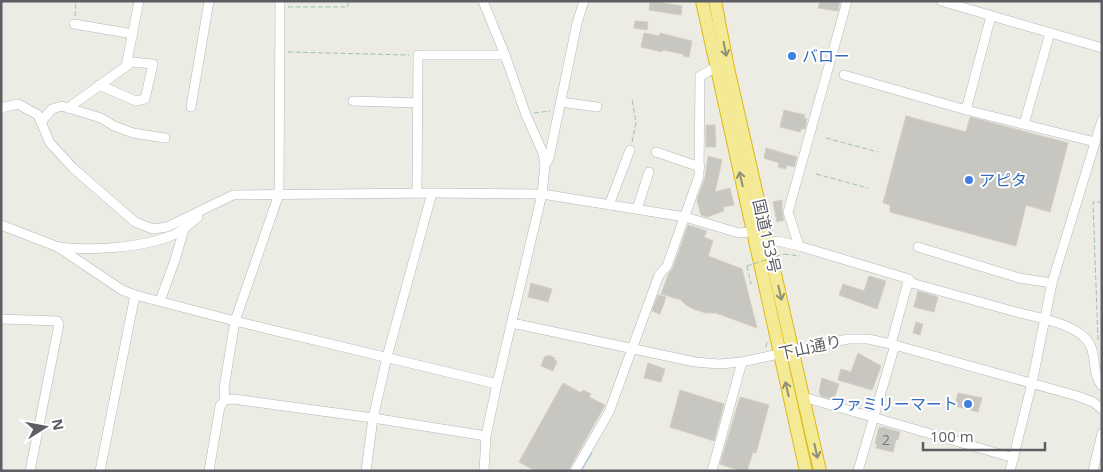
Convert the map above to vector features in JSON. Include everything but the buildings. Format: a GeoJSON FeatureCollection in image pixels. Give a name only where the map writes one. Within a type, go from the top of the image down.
{"type":"FeatureCollection","features":[{"type":"Feature","properties":{"kind":"highway","name":"国道153号"},"geometry":{"type":"LineString","coordinates":[[702,1],[806,471]]}},
{"type":"Feature","properties":{"kind":"highway","name":"国道153号"},"geometry":{"type":"LineString","coordinates":[[715,1],[728,68],[820,471]]}},
{"type":"Feature","properties":{"kind":"street"},"geometry":{"type":"LineString","coordinates":[[126,66],[139,1]]}},
{"type":"Feature","properties":{"kind":"street"},"geometry":{"type":"LineString","coordinates":[[191,106],[209,1]]}},
{"type":"Feature","properties":{"kind":"street"},"geometry":{"type":"LineString","coordinates":[[483,1],[545,165],[542,194],[486,436],[486,470]]}},
{"type":"Feature","properties":{"kind":"street"},"geometry":{"type":"LineString","coordinates":[[545,165],[549,158],[577,23],[584,1]]}},
{"type":"Feature","properties":{"kind":"street"},"geometry":{"type":"LineString","coordinates":[[799,246],[788,212],[846,1]]}},
{"type":"Feature","properties":{"kind":"street"},"geometry":{"type":"LineString","coordinates":[[940,1],[1102,48]]}},
{"type":"Feature","properties":{"kind":"street"},"geometry":{"type":"LineString","coordinates":[[209,471],[220,406],[225,400],[224,388],[236,321],[279,194],[280,4]]}},
{"type":"Feature","properties":{"kind":"street"},"geometry":{"type":"LineString","coordinates":[[966,110],[991,16]]}},
{"type":"Feature","properties":{"kind":"street"},"geometry":{"type":"LineString","coordinates":[[74,24],[133,34]]}},
{"type":"Feature","properties":{"kind":"street"},"geometry":{"type":"LineString","coordinates":[[1024,124],[1050,33]]}},
{"type":"Feature","properties":{"kind":"street"},"geometry":{"type":"LineString","coordinates":[[416,193],[418,56],[505,55]]}},
{"type":"Feature","properties":{"kind":"street"},"geometry":{"type":"LineString","coordinates":[[68,108],[99,85],[132,62],[153,64],[145,99],[136,101],[99,85]]}},
{"type":"Feature","properties":{"kind":"street"},"geometry":{"type":"LineString","coordinates":[[575,471],[609,412],[659,275],[667,266],[685,217],[699,176],[700,167],[700,76],[716,67]]}},
{"type":"Feature","properties":{"kind":"street"},"geometry":{"type":"LineString","coordinates":[[844,75],[966,110],[1095,142]]}},
{"type":"Feature","properties":{"kind":"street"},"geometry":{"type":"LineString","coordinates":[[353,101],[417,103]]}},
{"type":"Feature","properties":{"kind":"street"},"geometry":{"type":"LineString","coordinates":[[1,108],[18,104],[38,115],[50,143],[73,168],[118,208],[141,225],[153,229],[167,227],[233,195],[432,193],[542,194],[685,217],[739,233],[752,232]]}},
{"type":"Feature","properties":{"kind":"street"},"geometry":{"type":"LineString","coordinates":[[41,122],[52,109],[62,106],[100,118],[133,133],[165,138]]}},
{"type":"Feature","properties":{"kind":"street"},"geometry":{"type":"LineString","coordinates":[[560,106],[597,107]]}},
{"type":"Feature","properties":{"kind":"street"},"geometry":{"type":"LineString","coordinates":[[1010,471],[1032,383],[1052,283],[1102,120]]}},
{"type":"Feature","properties":{"kind":"street"},"geometry":{"type":"LineString","coordinates":[[609,205],[630,150]]}},
{"type":"Feature","properties":{"kind":"street"},"geometry":{"type":"LineString","coordinates":[[656,152],[700,167]]}},
{"type":"Feature","properties":{"kind":"street"},"geometry":{"type":"LineString","coordinates":[[637,209],[649,172]]}},
{"type":"Feature","properties":{"kind":"street"},"geometry":{"type":"LineString","coordinates":[[366,471],[373,418],[387,357],[432,193]]}},
{"type":"Feature","properties":{"kind":"street"},"geometry":{"type":"LineString","coordinates":[[58,247],[83,248],[147,243],[173,235],[184,229],[213,206]]}},
{"type":"Feature","properties":{"kind":"street"},"geometry":{"type":"LineString","coordinates":[[1,225],[58,247],[122,290],[135,295],[497,384]]}},
{"type":"Feature","properties":{"kind":"street"},"geometry":{"type":"LineString","coordinates":[[160,301],[184,229]]}},
{"type":"Feature","properties":{"kind":"street"},"geometry":{"type":"LineString","coordinates":[[769,242],[778,241],[799,246],[909,280],[908,282],[1077,330],[1086,338],[1092,348],[1097,378],[1102,386]]}},
{"type":"Feature","properties":{"kind":"street"},"geometry":{"type":"LineString","coordinates":[[918,247],[1019,278],[1052,283]]}},
{"type":"Feature","properties":{"kind":"street"},"geometry":{"type":"LineString","coordinates":[[858,471],[874,418],[908,282]]}},
{"type":"Feature","properties":{"kind":"street"},"geometry":{"type":"LineString","coordinates":[[100,471],[135,295]]}},
{"type":"Feature","properties":{"kind":"street"},"geometry":{"type":"LineString","coordinates":[[1,319],[58,321],[59,324],[30,471]]}},
{"type":"Feature","properties":{"kind":"street","name":"下山通り"},"geometry":{"type":"LineString","coordinates":[[512,323],[696,362],[719,364],[742,362],[848,339],[868,339],[893,344],[1077,396],[1093,402],[1102,409]]}},
{"type":"Feature","properties":{"kind":"street"},"geometry":{"type":"LineString","coordinates":[[712,471],[742,362]]}},
{"type":"Feature","properties":{"kind":"street"},"geometry":{"type":"LineString","coordinates":[[803,397],[1014,458]]}},
{"type":"Feature","properties":{"kind":"street"},"geometry":{"type":"LineString","coordinates":[[225,400],[373,418],[486,436]]}},
{"type":"Feature","properties":{"kind":"street"},"geometry":{"type":"LineString","coordinates":[[1093,471],[1102,433]]}},
{"type":"Feature","properties":{"kind":"path"},"geometry":{"type":"LineString","coordinates":[[74,24],[76,1]]}},
{"type":"Feature","properties":{"kind":"path"},"geometry":{"type":"LineString","coordinates":[[280,4],[348,8],[348,1]]}},
{"type":"Feature","properties":{"kind":"path"},"geometry":{"type":"LineString","coordinates":[[279,52],[418,56]]}},
{"type":"Feature","properties":{"kind":"path"},"geometry":{"type":"LineString","coordinates":[[630,150],[636,124],[632,98]]}},
{"type":"Feature","properties":{"kind":"path"},"geometry":{"type":"LineString","coordinates":[[526,114],[560,106]]}},
{"type":"Feature","properties":{"kind":"path"},"geometry":{"type":"LineString","coordinates":[[826,138],[878,152]]}},
{"type":"Feature","properties":{"kind":"path"},"geometry":{"type":"LineString","coordinates":[[816,174],[868,188]]}},
{"type":"Feature","properties":{"kind":"path"},"geometry":{"type":"LineString","coordinates":[[1092,348],[1098,344],[1093,202],[1102,202]]}},
{"type":"Feature","properties":{"kind":"path"},"geometry":{"type":"LineString","coordinates":[[748,266],[784,254]]}},
{"type":"Feature","properties":{"kind":"path"},"geometry":{"type":"LineString","coordinates":[[748,266],[754,283],[751,284],[748,266]]}},
{"type":"Feature","properties":{"kind":"waterway"},"geometry":{"type":"LineString","coordinates":[[580,471],[591,453]]}},
{"type":"Feature","properties":{"kind":"place","name":"バロー"},"geometry":{"type":"Point","coordinates":[792,56]}},
{"type":"Feature","properties":{"kind":"place","name":"アピタ"},"geometry":{"type":"Point","coordinates":[969,180]}},
{"type":"Feature","properties":{"kind":"place","name":"ファミリーマート"},"geometry":{"type":"Point","coordinates":[968,404]}}]}
